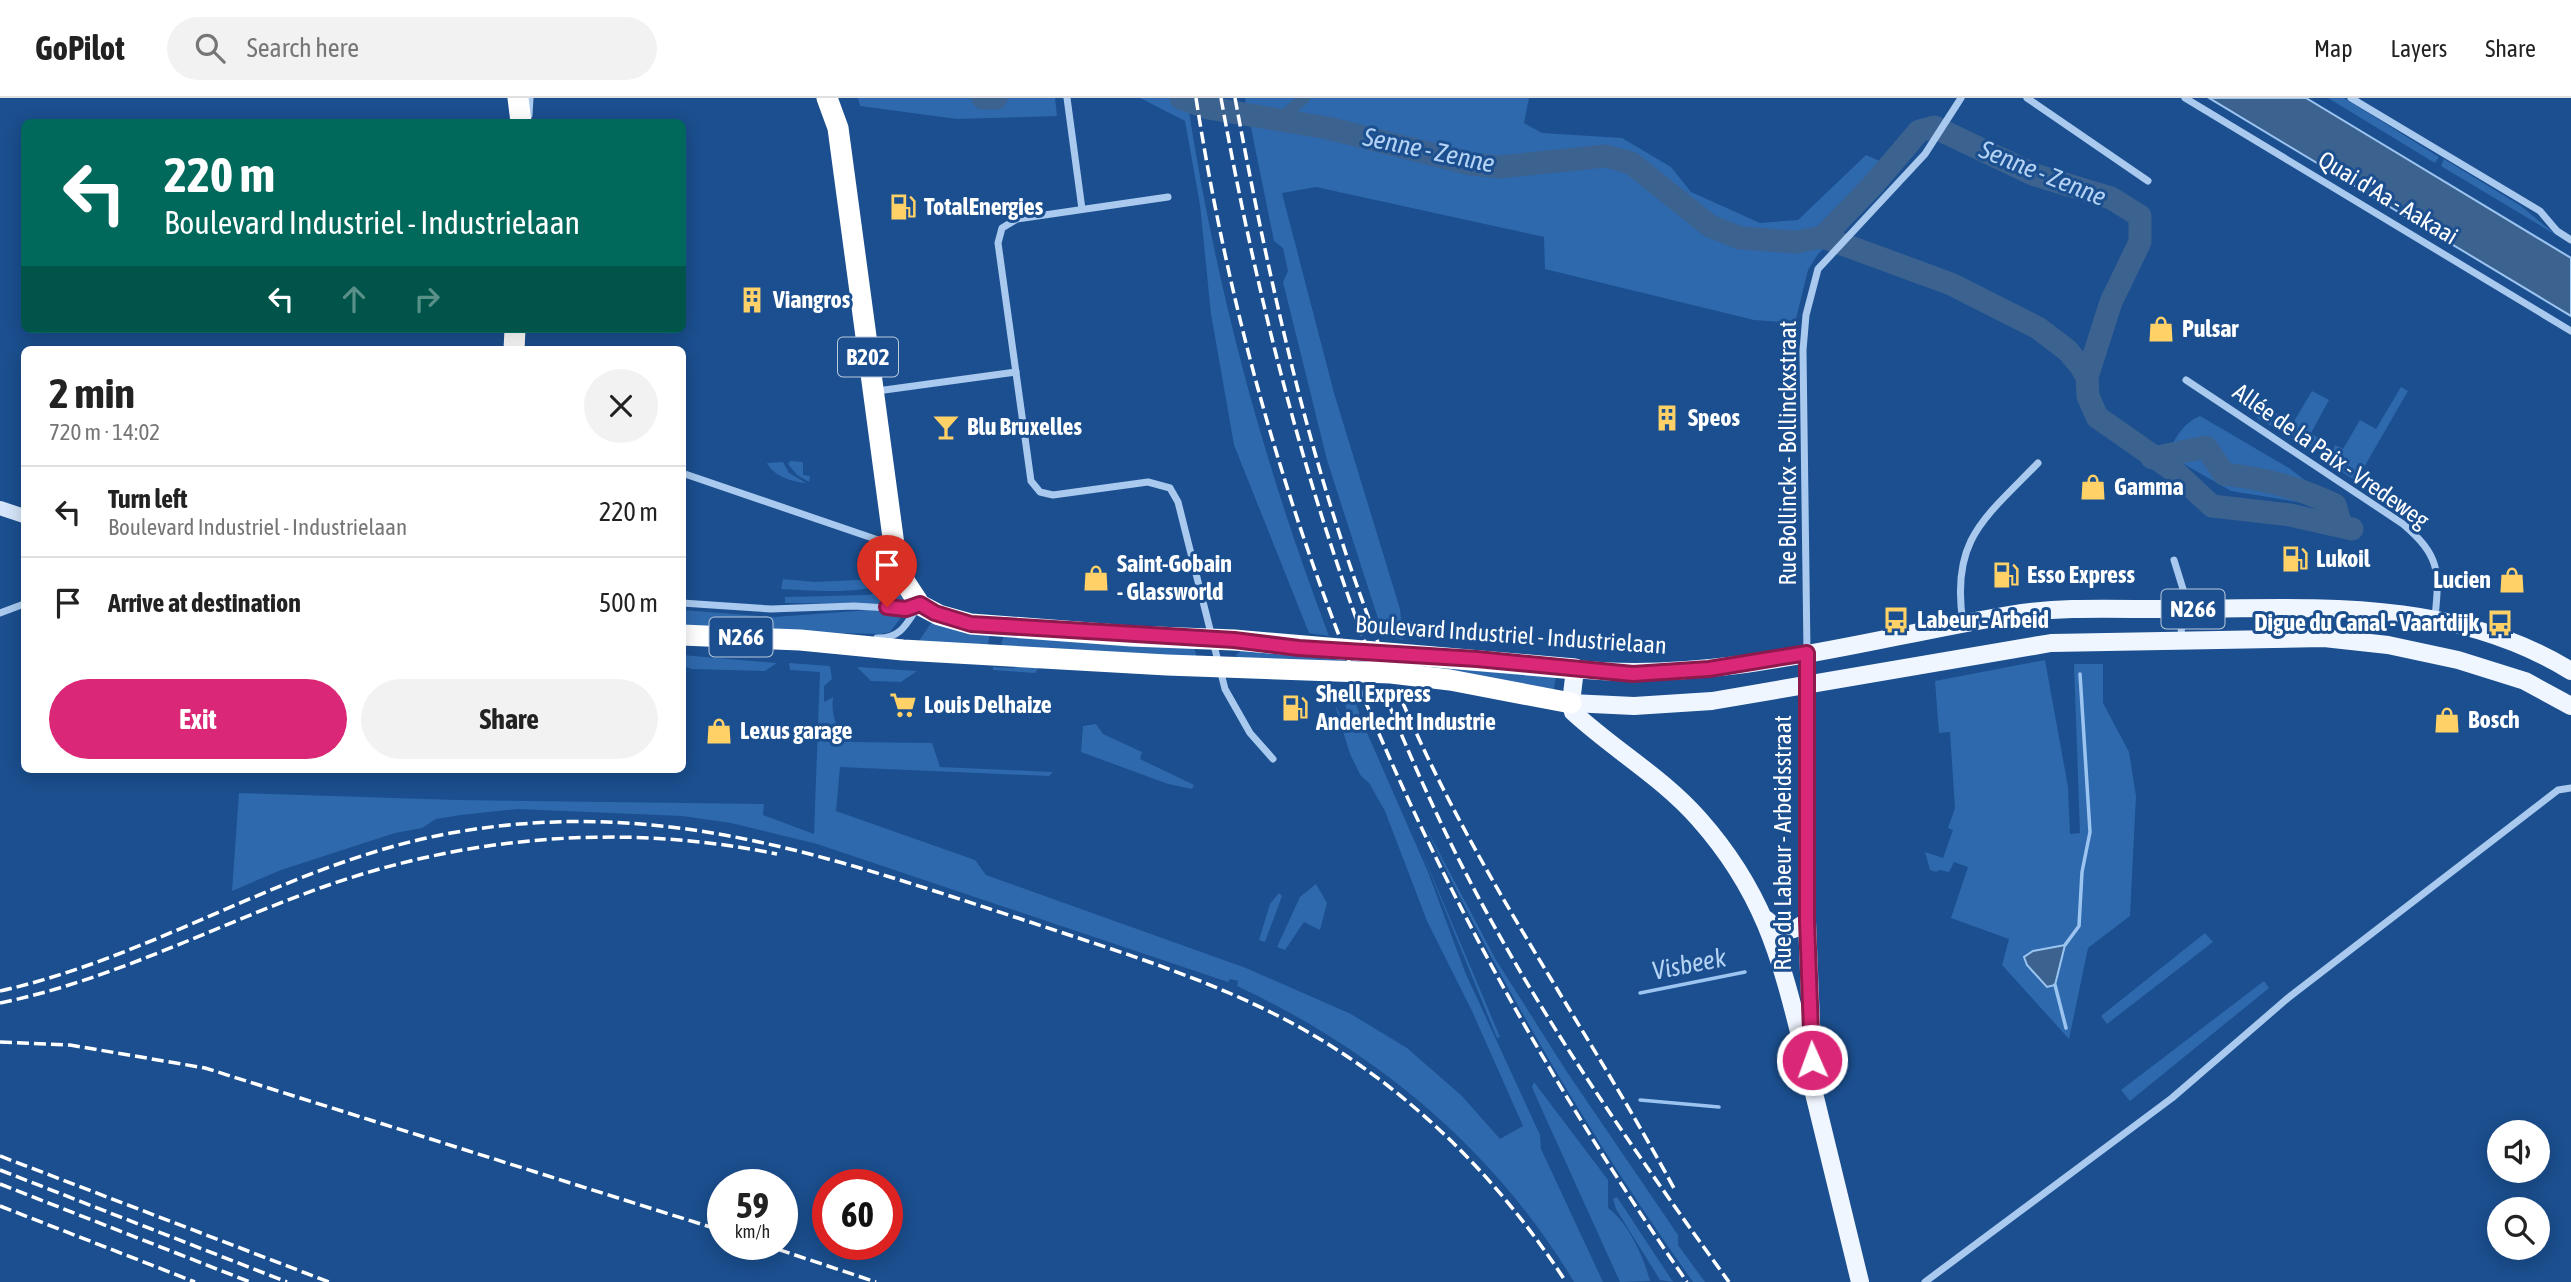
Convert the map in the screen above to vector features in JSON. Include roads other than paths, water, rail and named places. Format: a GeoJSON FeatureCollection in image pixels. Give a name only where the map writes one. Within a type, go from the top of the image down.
{"type":"FeatureCollection","features":[{"type":"Feature","properties":{"kind":"highway"},"geometry":{"type":"LineString","coordinates":[[518,98],[522,119]]}},
{"type":"Feature","properties":{"kind":"highway","name":"B202"},"geometry":{"type":"LineString","coordinates":[[830,100],[838,128],[894,545],[903,579],[920,604]]}},
{"type":"Feature","properties":{"kind":"highway","name":"Boulevard Industriel - Industrielaan"},"geometry":{"type":"LineString","coordinates":[[920,604],[935,613],[971,624],[1213,639],[1575,669]]}},
{"type":"Feature","properties":{"kind":"highway","name":"Boulevard Industriel - Industrielaan"},"geometry":{"type":"LineString","coordinates":[[686,635],[800,640],[903,650],[1391,673],[1450,680],[1571,703]]}},
{"type":"Feature","properties":{"kind":"main road","name":"Boulevard Industriel - Industrielaan"},"geometry":{"type":"LineString","coordinates":[[1575,669],[1633,674],[1675,672],[1807,653],[2014,614],[2075,609],[2360,608],[2435,617],[2479,629],[2516,643],[2571,671]]}},
{"type":"Feature","properties":{"kind":"main road","name":"Boulevard Industriel - Industrielaan"},"geometry":{"type":"LineString","coordinates":[[1571,703],[1675,705],[1807,686],[2051,643],[2324,638],[2388,645],[2458,660],[2525,681],[2571,706]]}},
{"type":"Feature","properties":{"kind":"main road","name":"Rue du Labeur - Arbeidsstraat"},"geometry":{"type":"LineString","coordinates":[[1807,653],[1807,920],[1812,1074]]}},
{"type":"Feature","properties":{"kind":"main road"},"geometry":{"type":"LineString","coordinates":[[1575,669],[1571,703],[1573,712],[1648,769],[1701,820],[1734,865],[1767,920],[1812,1074],[1860,1282]]}},
{"type":"Feature","properties":{"kind":"main road"},"geometry":{"type":"LineString","coordinates":[[1767,920],[1778,930],[1786,931],[1807,920]]}},
{"type":"Feature","properties":{"kind":"main road"},"geometry":{"type":"LineString","coordinates":[[1786,978],[1808,971]]}},
{"type":"Feature","properties":{"kind":"street"},"geometry":{"type":"LineString","coordinates":[[529,119],[530,98]]}},
{"type":"Feature","properties":{"kind":"street","name":"Rue Bollinckx - Bollinckxstraat"},"geometry":{"type":"LineString","coordinates":[[1807,653],[1803,351],[1806,315],[1814,280],[1818,269],[1831,254],[1925,154],[1961,98]]}},
{"type":"Feature","properties":{"kind":"street"},"geometry":{"type":"LineString","coordinates":[[2027,98],[2148,181]]}},
{"type":"Feature","properties":{"kind":"street","name":"Quai d'Aa - Aakaai"},"geometry":{"type":"LineString","coordinates":[[2185,98],[2571,331]]}},
{"type":"Feature","properties":{"kind":"street"},"geometry":{"type":"LineString","coordinates":[[2351,98],[2540,211],[2557,231],[2571,240]]}},
{"type":"Feature","properties":{"kind":"street"},"geometry":{"type":"LineString","coordinates":[[1067,100],[1082,209]]}},
{"type":"Feature","properties":{"kind":"street"},"geometry":{"type":"LineString","coordinates":[[1168,197],[1017,219],[1002,228],[999,235],[1031,481],[1040,492],[1054,495],[1148,482],[1165,485],[1173,492],[1225,689],[1250,733],[1273,759]]}},
{"type":"Feature","properties":{"kind":"street"},"geometry":{"type":"LineString","coordinates":[[873,391],[1016,372]]}},
{"type":"Feature","properties":{"kind":"street","name":"Allée de la Paix - Vredeweg"},"geometry":{"type":"LineString","coordinates":[[2186,380],[2403,524],[2425,543],[2435,559],[2435,617]]}},
{"type":"Feature","properties":{"kind":"street"},"geometry":{"type":"LineString","coordinates":[[1964,623],[1958,582],[1966,547],[1980,523],[2038,463]]}},
{"type":"Feature","properties":{"kind":"street"},"geometry":{"type":"LineString","coordinates":[[686,474],[894,545]]}},
{"type":"Feature","properties":{"kind":"street"},"geometry":{"type":"LineString","coordinates":[[0,508],[21,515]]}},
{"type":"Feature","properties":{"kind":"street"},"geometry":{"type":"LineString","coordinates":[[2174,560],[2183,590],[2181,639]]}},
{"type":"Feature","properties":{"kind":"street","name":"N266"},"geometry":{"type":"LineString","coordinates":[[686,603],[771,609],[906,609],[920,604]]}},
{"type":"Feature","properties":{"kind":"street","name":"Boulevard Industriel - Industrielaan"},"geometry":{"type":"LineString","coordinates":[[800,640],[895,636],[902,631],[920,604]]}},
{"type":"Feature","properties":{"kind":"street"},"geometry":{"type":"LineString","coordinates":[[0,613],[21,605]]}},
{"type":"Feature","properties":{"kind":"street"},"geometry":{"type":"LineString","coordinates":[[1931,1281],[2172,1098],[2288,998],[2455,867],[2558,790],[2571,788]]}},
{"type":"Feature","properties":{"kind":"waterway","name":"Senne - Zenne"},"geometry":{"type":"LineString","coordinates":[[983,98],[996,98]]}},
{"type":"Feature","properties":{"kind":"waterway","name":"Senne - Zenne"},"geometry":{"type":"LineString","coordinates":[[1181,98],[1208,108],[1328,128],[1471,164],[1499,167],[1606,156],[1631,163],[1710,226],[1740,238],[1796,242],[1823,237],[1951,284],[2038,328],[2067,350],[2080,365],[2087,377],[2088,396],[2097,417],[2173,470],[2212,506],[2290,515],[2352,529]]}},
{"type":"Feature","properties":{"kind":"waterway"},"geometry":{"type":"LineString","coordinates":[[1281,118],[1304,98]]}},
{"type":"Feature","properties":{"kind":"waterway","name":"Senne - Zenne"},"geometry":{"type":"LineString","coordinates":[[1823,237],[1874,184],[1919,131],[1934,127],[2035,175],[2111,198],[2140,216],[2140,242],[2111,302],[2087,377]]}},
{"type":"Feature","properties":{"kind":"waterway"},"geometry":{"type":"LineString","coordinates":[[2152,458],[2206,447],[2224,474],[2281,485],[2335,505],[2341,526]]}},
{"type":"Feature","properties":{"kind":"waterway"},"geometry":{"type":"LineString","coordinates":[[2065,945],[2079,926],[2082,872],[2090,832],[2080,674]]}},
{"type":"Feature","properties":{"kind":"waterway","name":"Visbeek"},"geometry":{"type":"LineString","coordinates":[[1640,993],[1745,972]]}},
{"type":"Feature","properties":{"kind":"waterway"},"geometry":{"type":"LineString","coordinates":[[2055,985],[2066,1028]]}},
{"type":"Feature","properties":{"kind":"waterway","name":"Visbeek"},"geometry":{"type":"LineString","coordinates":[[1640,1100],[1719,1107]]}},
{"type":"Feature","properties":{"kind":"railway"},"geometry":{"type":"LineString","coordinates":[[1196,98],[1226,260],[1266,417],[1315,570],[1372,718],[1439,864],[1514,1006],[1596,1145],[1687,1282]]}},
{"type":"Feature","properties":{"kind":"railway"},"geometry":{"type":"LineString","coordinates":[[1221,98],[1261,293],[1312,486],[1377,675],[1416,767],[1458,858],[1518,968],[1620,1128],[1729,1282]]}},
{"type":"Feature","properties":{"kind":"railway"},"geometry":{"type":"LineString","coordinates":[[1235,98],[1269,267],[1310,434],[1361,598],[1392,678],[1427,756],[1485,867],[1676,1192]]}},
{"type":"Feature","properties":{"kind":"railway"},"geometry":{"type":"LineString","coordinates":[[0,991],[114,956],[335,865],[392,847],[451,833],[529,823],[603,822],[676,828],[746,839],[886,876],[1111,949],[1230,993],[1306,1031],[1375,1076],[1437,1128],[1466,1156],[1519,1216],[1566,1282]]}},
{"type":"Feature","properties":{"kind":"railway"},"geometry":{"type":"LineString","coordinates":[[0,1003],[83,981],[323,887],[378,869],[434,856],[548,839],[605,837],[720,844],[777,854]]}},
{"type":"Feature","properties":{"kind":"railway"},"geometry":{"type":"LineString","coordinates":[[0,1042],[70,1045],[205,1068],[707,1226]]}},
{"type":"Feature","properties":{"kind":"railway"},"geometry":{"type":"LineString","coordinates":[[0,1156],[329,1282]]}},
{"type":"Feature","properties":{"kind":"railway"},"geometry":{"type":"LineString","coordinates":[[0,1170],[287,1282]]}},
{"type":"Feature","properties":{"kind":"railway"},"geometry":{"type":"LineString","coordinates":[[0,1184],[250,1282]]}},
{"type":"Feature","properties":{"kind":"railway"},"geometry":{"type":"LineString","coordinates":[[0,1206],[195,1282]]}},
{"type":"Feature","properties":{"kind":"railway"},"geometry":{"type":"LineString","coordinates":[[798,1256],[876,1282]]}},
{"type":"Feature","properties":{"kind":"place","name":"TotalEnergies"},"geometry":{"type":"Point","coordinates":[903,207]}},
{"type":"Feature","properties":{"kind":"place","name":"Viangros"},"geometry":{"type":"Point","coordinates":[752,300]}},
{"type":"Feature","properties":{"kind":"place","name":"Pulsar"},"geometry":{"type":"Point","coordinates":[2161,329]}},
{"type":"Feature","properties":{"kind":"place","name":"Speos"},"geometry":{"type":"Point","coordinates":[1667,418]}},
{"type":"Feature","properties":{"kind":"place","name":"Blu Bruxelles"},"geometry":{"type":"Point","coordinates":[946,427]}},
{"type":"Feature","properties":{"kind":"place","name":"Gamma"},"geometry":{"type":"Point","coordinates":[2093,487]}},
{"type":"Feature","properties":{"kind":"place","name":"Lukoil"},"geometry":{"type":"Point","coordinates":[2295,559]}},
{"type":"Feature","properties":{"kind":"place","name":"Esso Express"},"geometry":{"type":"Point","coordinates":[2006,575]}},
{"type":"Feature","properties":{"kind":"place","name":"Saint-Gobain - Glassworld"},"geometry":{"type":"Point","coordinates":[1096,578]}},
{"type":"Feature","properties":{"kind":"place","name":"Lucien"},"geometry":{"type":"Point","coordinates":[2512,580]}},
{"type":"Feature","properties":{"kind":"place","name":"Labeur - Arbeid"},"geometry":{"type":"Point","coordinates":[1896,620]}},
{"type":"Feature","properties":{"kind":"place","name":"Digue du Canal - Vaartdijk"},"geometry":{"type":"Point","coordinates":[2500,623]}},
{"type":"Feature","properties":{"kind":"place","name":"Louis Delhaize"},"geometry":{"type":"Point","coordinates":[903,705]}},
{"type":"Feature","properties":{"kind":"place","name":"Shell Express Anderlecht Industrie"},"geometry":{"type":"Point","coordinates":[1295,708]}},
{"type":"Feature","properties":{"kind":"place","name":"Bosch"},"geometry":{"type":"Point","coordinates":[2447,720]}},
{"type":"Feature","properties":{"kind":"place","name":"Lexus garage"},"geometry":{"type":"Point","coordinates":[719,731]}}]}
